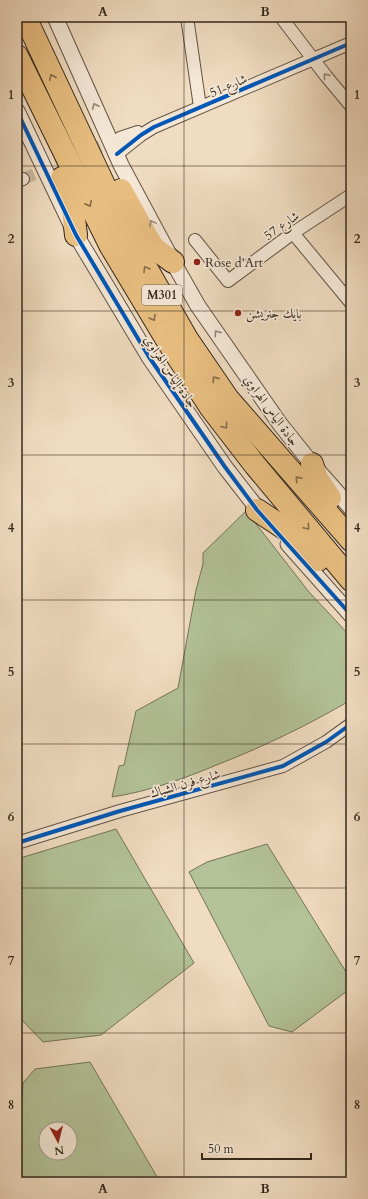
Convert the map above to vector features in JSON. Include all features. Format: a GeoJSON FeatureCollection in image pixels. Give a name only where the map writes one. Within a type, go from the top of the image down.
{"type":"FeatureCollection","features":[{"type":"Feature","properties":{"kind":"highway","name":"M301"},"geometry":{"type":"LineString","coordinates":[[25,17],[129,238],[188,339],[228,399],[351,540]]}},
{"type":"Feature","properties":{"kind":"highway","name":"جادة إلياس الهراوي"},"geometry":{"type":"LineString","coordinates":[[17,56],[110,245],[170,345],[212,408],[250,458],[351,580]]}},
{"type":"Feature","properties":{"kind":"highway"},"geometry":{"type":"LineString","coordinates":[[30,84],[35,111],[40,127],[72,202],[76,235]]}},
{"type":"Feature","properties":{"kind":"highway"},"geometry":{"type":"LineString","coordinates":[[66,105],[76,113],[90,131],[154,248],[173,262]]}},
{"type":"Feature","properties":{"kind":"highway"},"geometry":{"type":"LineString","coordinates":[[312,464],[317,479],[351,527]]}},
{"type":"Feature","properties":{"kind":"highway"},"geometry":{"type":"LineString","coordinates":[[257,510],[290,532],[336,576],[351,586]]}},
{"type":"Feature","properties":{"kind":"street"},"geometry":{"type":"LineString","coordinates":[[55,17],[121,165],[173,262]]}},
{"type":"Feature","properties":{"kind":"street"},"geometry":{"type":"LineString","coordinates":[[187,17],[200,108]]}},
{"type":"Feature","properties":{"kind":"street"},"geometry":{"type":"LineString","coordinates":[[281,17],[351,106]]}},
{"type":"Feature","properties":{"kind":"street","name":"شارع 51"},"geometry":{"type":"LineString","coordinates":[[117,154],[135,139],[154,127],[351,43]]}},
{"type":"Feature","properties":{"kind":"street","name":"جادة إلياس الهراوي"},"geometry":{"type":"LineString","coordinates":[[17,111],[76,235],[148,357],[257,510],[351,615]]}},
{"type":"Feature","properties":{"kind":"street"},"geometry":{"type":"LineString","coordinates":[[120,138],[154,127]]}},
{"type":"Feature","properties":{"kind":"street","name":"شارع 57"},"geometry":{"type":"LineString","coordinates":[[195,240],[228,281],[351,194]]}},
{"type":"Feature","properties":{"kind":"street"},"geometry":{"type":"LineString","coordinates":[[294,233],[351,303]]}},
{"type":"Feature","properties":{"kind":"street","name":"جادة الياس الهراوي"},"geometry":{"type":"LineString","coordinates":[[173,262],[198,306],[280,424],[312,464],[351,508]]}},
{"type":"Feature","properties":{"kind":"street","name":"شارع فرن الشباك"},"geometry":{"type":"LineString","coordinates":[[17,843],[120,811],[284,766],[326,742],[351,724]]}},
{"type":"Feature","properties":{"kind":"green space"},"geometry":{"type":"Polygon","coordinates":[[[246,511],[309,592],[351,637],[351,700],[286,735],[192,775],[166,784],[112,797],[119,766],[124,765],[136,711],[178,688],[196,590],[203,564],[203,553],[246,511]]]}},
{"type":"Feature","properties":{"kind":"green space"},"geometry":{"type":"Polygon","coordinates":[[[116,829],[194,963],[101,1035],[43,1042],[17,1013],[17,859],[116,829]]]}},
{"type":"Feature","properties":{"kind":"green space"},"geometry":{"type":"Polygon","coordinates":[[[267,844],[351,980],[351,988],[292,1032],[269,1026],[189,872],[207,862],[267,844]]]}},
{"type":"Feature","properties":{"kind":"green space"},"geometry":{"type":"Polygon","coordinates":[[[90,1062],[160,1182],[17,1182],[23,1083],[35,1069],[90,1062]]]}},
{"type":"Feature","properties":{"kind":"tunnel"},"geometry":{"type":"LineString","coordinates":[[23,179],[118,139]]}},
{"type":"Feature","properties":{"kind":"cycle path"},"geometry":{"type":"LineString","coordinates":[[117,154],[141,135],[154,127],[351,43]]}},
{"type":"Feature","properties":{"kind":"cycle path"},"geometry":{"type":"LineString","coordinates":[[17,111],[76,235],[149,357],[225,467],[257,510],[351,615]]}},
{"type":"Feature","properties":{"kind":"cycle path"},"geometry":{"type":"LineString","coordinates":[[17,843],[120,811],[283,766],[326,742],[351,724]]}},
{"type":"Feature","properties":{"kind":"place","name":"Rose d'Art"},"geometry":{"type":"Point","coordinates":[197,262]}},
{"type":"Feature","properties":{"kind":"place","name":"بايك جنريشن"},"geometry":{"type":"Point","coordinates":[238,313]}}]}
